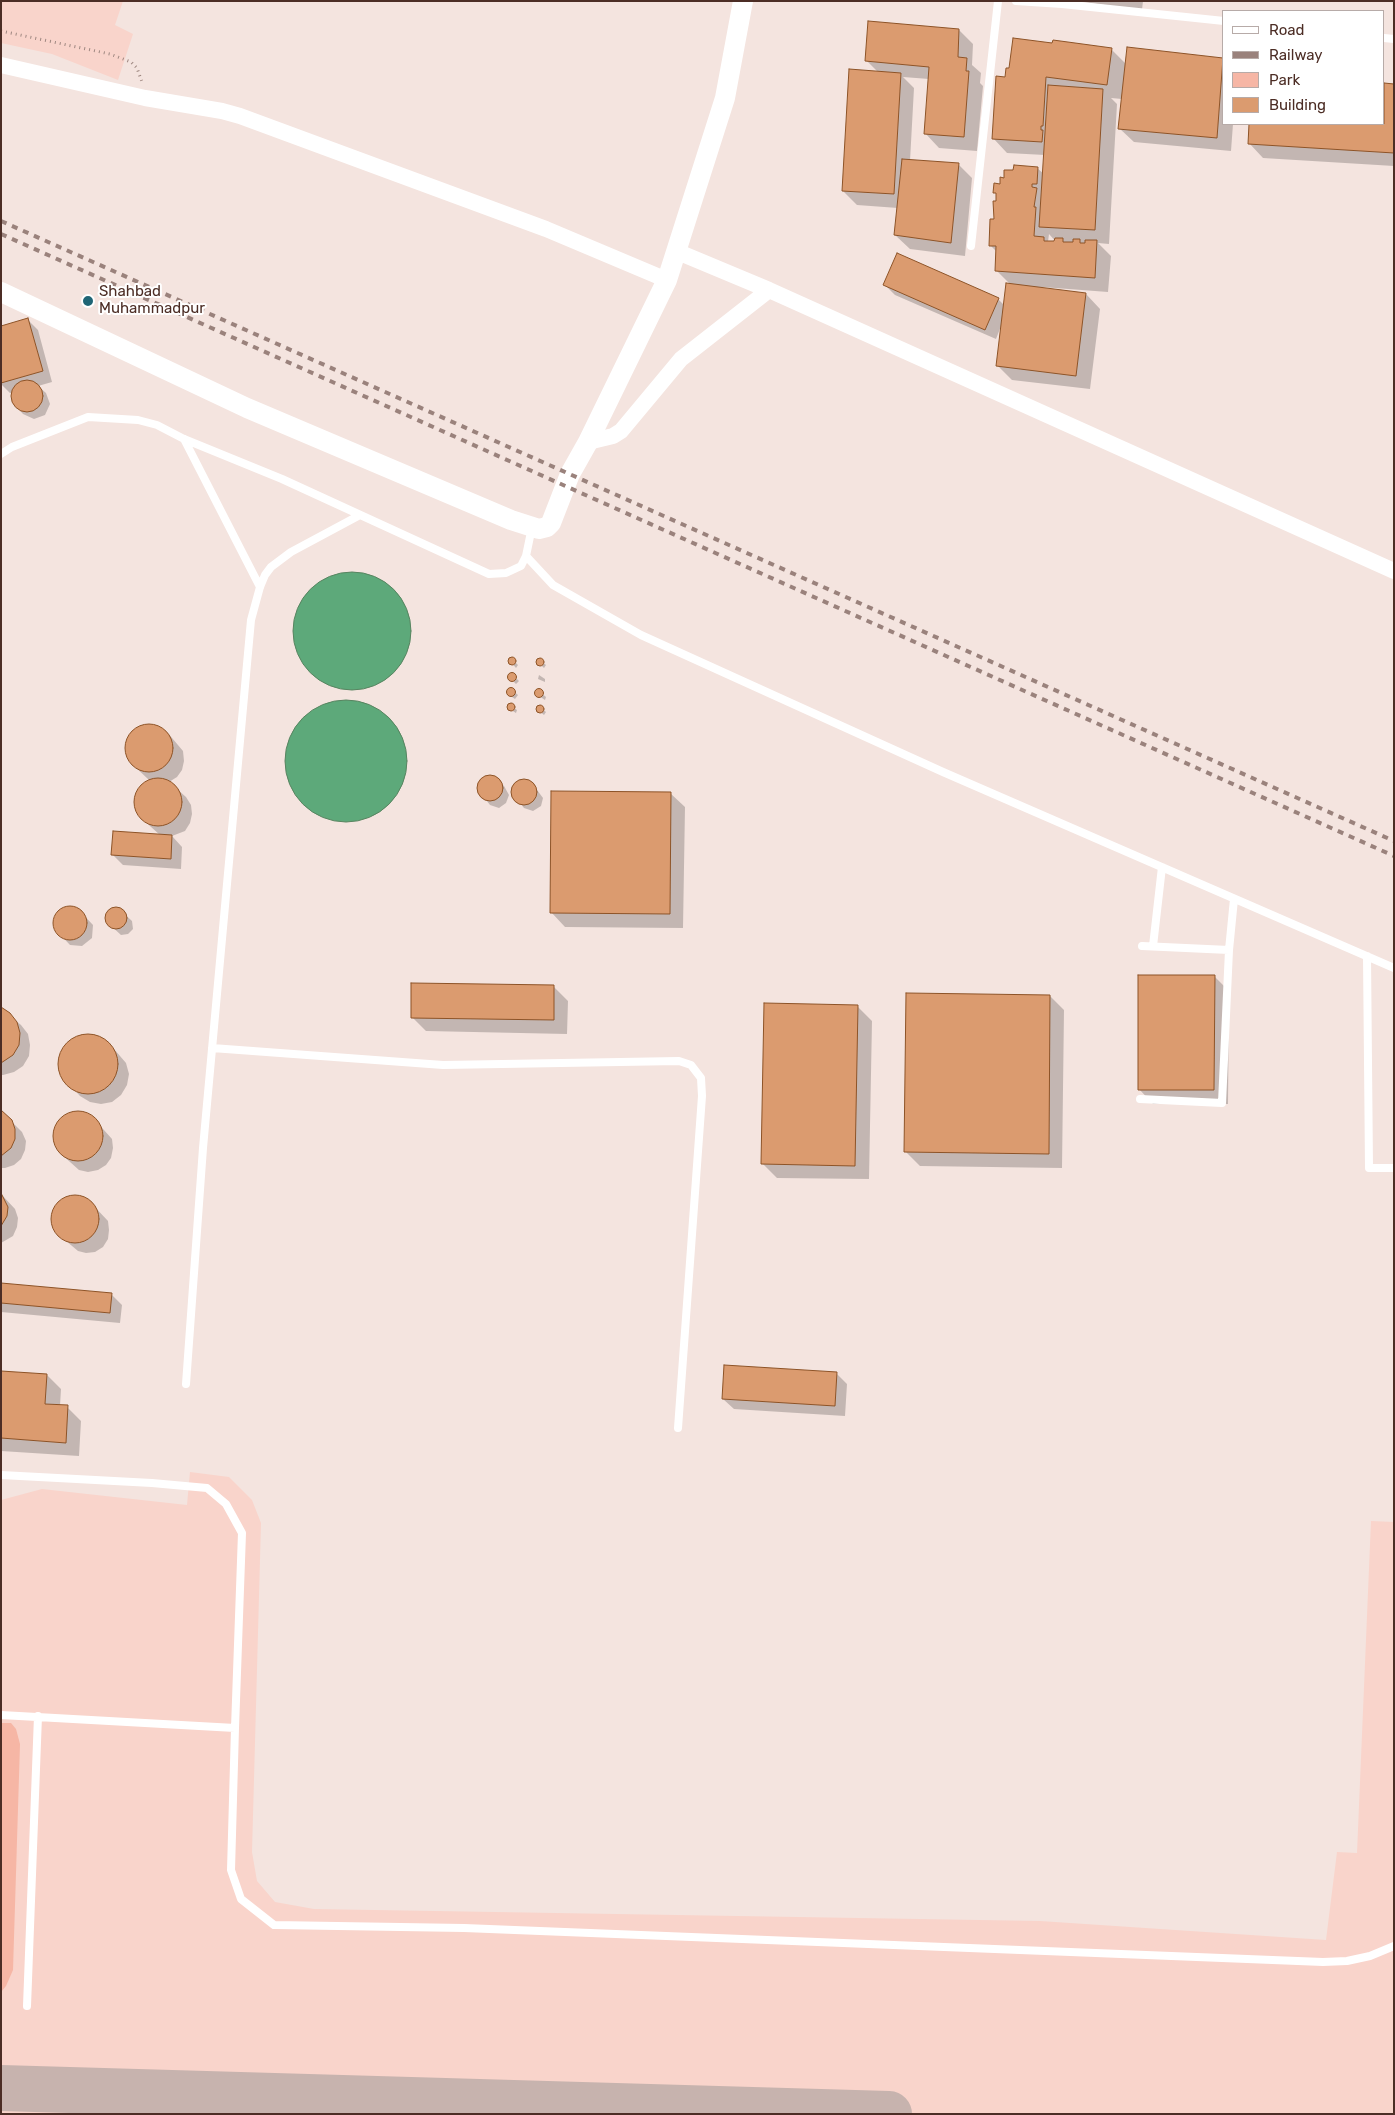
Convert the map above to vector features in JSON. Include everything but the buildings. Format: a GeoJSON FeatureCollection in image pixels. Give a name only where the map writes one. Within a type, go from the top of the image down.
{"type":"FeatureCollection","features":[{"type":"Feature","properties":{"kind":"street"},"geometry":{"type":"LineString","coordinates":[[1,292],[247,408],[510,520],[539,530],[547,527],[552,523],[563,487],[588,442],[667,280],[678,252],[725,98],[743,1]]}},
{"type":"Feature","properties":{"kind":"street"},"geometry":{"type":"LineString","coordinates":[[1,65],[145,98],[222,111],[240,116],[546,229],[667,280]]}},
{"type":"Feature","properties":{"kind":"street"},"geometry":{"type":"LineString","coordinates":[[678,252],[769,290],[1394,571]]}},
{"type":"Feature","properties":{"kind":"street"},"geometry":{"type":"LineString","coordinates":[[588,442],[613,436],[621,431],[681,359],[769,290]]}},
{"type":"Feature","properties":{"kind":"lane"},"geometry":{"type":"LineString","coordinates":[[971,246],[998,1]]}},
{"type":"Feature","properties":{"kind":"lane"},"geometry":{"type":"LineString","coordinates":[[1016,1],[1222,21]]}},
{"type":"Feature","properties":{"kind":"lane"},"geometry":{"type":"LineString","coordinates":[[1,454],[12,447],[88,417],[148,422],[282,480],[489,574],[498,575],[515,570],[521,566],[526,556],[532,527]]}},
{"type":"Feature","properties":{"kind":"lane"},"geometry":{"type":"LineString","coordinates":[[184,439],[260,587]]}},
{"type":"Feature","properties":{"kind":"lane"},"geometry":{"type":"LineString","coordinates":[[186,1384],[212,1048],[249,632],[265,574],[280,559],[360,515]]}},
{"type":"Feature","properties":{"kind":"lane"},"geometry":{"type":"LineString","coordinates":[[526,556],[553,585],[641,635],[943,772],[1394,968]]}},
{"type":"Feature","properties":{"kind":"lane"},"geometry":{"type":"LineString","coordinates":[[1153,946],[1162,868]]}},
{"type":"Feature","properties":{"kind":"lane"},"geometry":{"type":"LineString","coordinates":[[1140,1099],[1222,1103],[1229,950],[1234,899]]}},
{"type":"Feature","properties":{"kind":"lane"},"geometry":{"type":"LineString","coordinates":[[1142,946],[1229,950]]}},
{"type":"Feature","properties":{"kind":"lane"},"geometry":{"type":"LineString","coordinates":[[1367,956],[1369,1168],[1394,1168]]}},
{"type":"Feature","properties":{"kind":"lane"},"geometry":{"type":"LineString","coordinates":[[212,1048],[443,1065],[679,1061],[691,1065],[700,1078],[702,1096],[678,1428]]}},
{"type":"Feature","properties":{"kind":"lane"},"geometry":{"type":"LineString","coordinates":[[1,1475],[206,1488],[226,1504],[242,1533],[231,1870],[241,1899],[274,1925],[464,1928],[1323,1962],[1347,1962],[1370,1956],[1394,1946]]}},
{"type":"Feature","properties":{"kind":"lane"},"geometry":{"type":"LineString","coordinates":[[1,1715],[235,1728]]}},
{"type":"Feature","properties":{"kind":"lane"},"geometry":{"type":"LineString","coordinates":[[27,2006],[38,1716]]}},
{"type":"Feature","properties":{"kind":"path"},"geometry":{"type":"LineString","coordinates":[[1,31],[110,54],[131,62],[141,77],[145,98]]}},
{"type":"Feature","properties":{"kind":"shaded area"},"geometry":{"type":"Polygon","coordinates":[[[1,1],[123,1],[115,25],[133,34],[118,80],[52,54],[1,43],[1,1]]]}},
{"type":"Feature","properties":{"kind":"shaded area"},"geometry":{"type":"Polygon","coordinates":[[[352,572],[375,576],[394,589],[407,608],[411,631],[407,654],[394,673],[375,686],[352,690],[329,686],[310,673],[297,654],[293,631],[297,608],[310,589],[329,576],[352,572]]]}},
{"type":"Feature","properties":{"kind":"shaded area"},"geometry":{"type":"Polygon","coordinates":[[[346,700],[369,705],[389,718],[402,738],[407,761],[402,784],[389,804],[369,817],[346,822],[323,817],[303,804],[290,784],[285,761],[290,738],[303,718],[323,705],[346,700]]]}},
{"type":"Feature","properties":{"kind":"shaded area"},"geometry":{"type":"Polygon","coordinates":[[[190,1472],[229,1477],[252,1500],[261,1523],[252,1852],[257,1881],[275,1902],[314,1909],[1040,1921],[1326,1940],[1337,1852],[1357,1853],[1371,1521],[1394,1522],[1394,2114],[1,2114],[1,1500],[42,1489],[187,1505],[190,1472]]]}},
{"type":"Feature","properties":{"kind":"green space"},"geometry":{"type":"Polygon","coordinates":[[[1,1723],[11,1723],[16,1729],[20,1744],[13,1970],[6,1986],[1,1992],[1,1723]]]}},
{"type":"Feature","properties":{"kind":"taxiway"},"geometry":{"type":"LineString","coordinates":[[1,2088],[889,2114]]}},
{"type":"Feature","properties":{"kind":"railway"},"geometry":{"type":"LineString","coordinates":[[1,221],[1394,841]]}},
{"type":"Feature","properties":{"kind":"railway"},"geometry":{"type":"LineString","coordinates":[[1,234],[1394,856]]}},
{"type":"Feature","properties":{"kind":"place","name":"Shahbad Muhammadpur"},"geometry":{"type":"Point","coordinates":[88,301]}}]}
